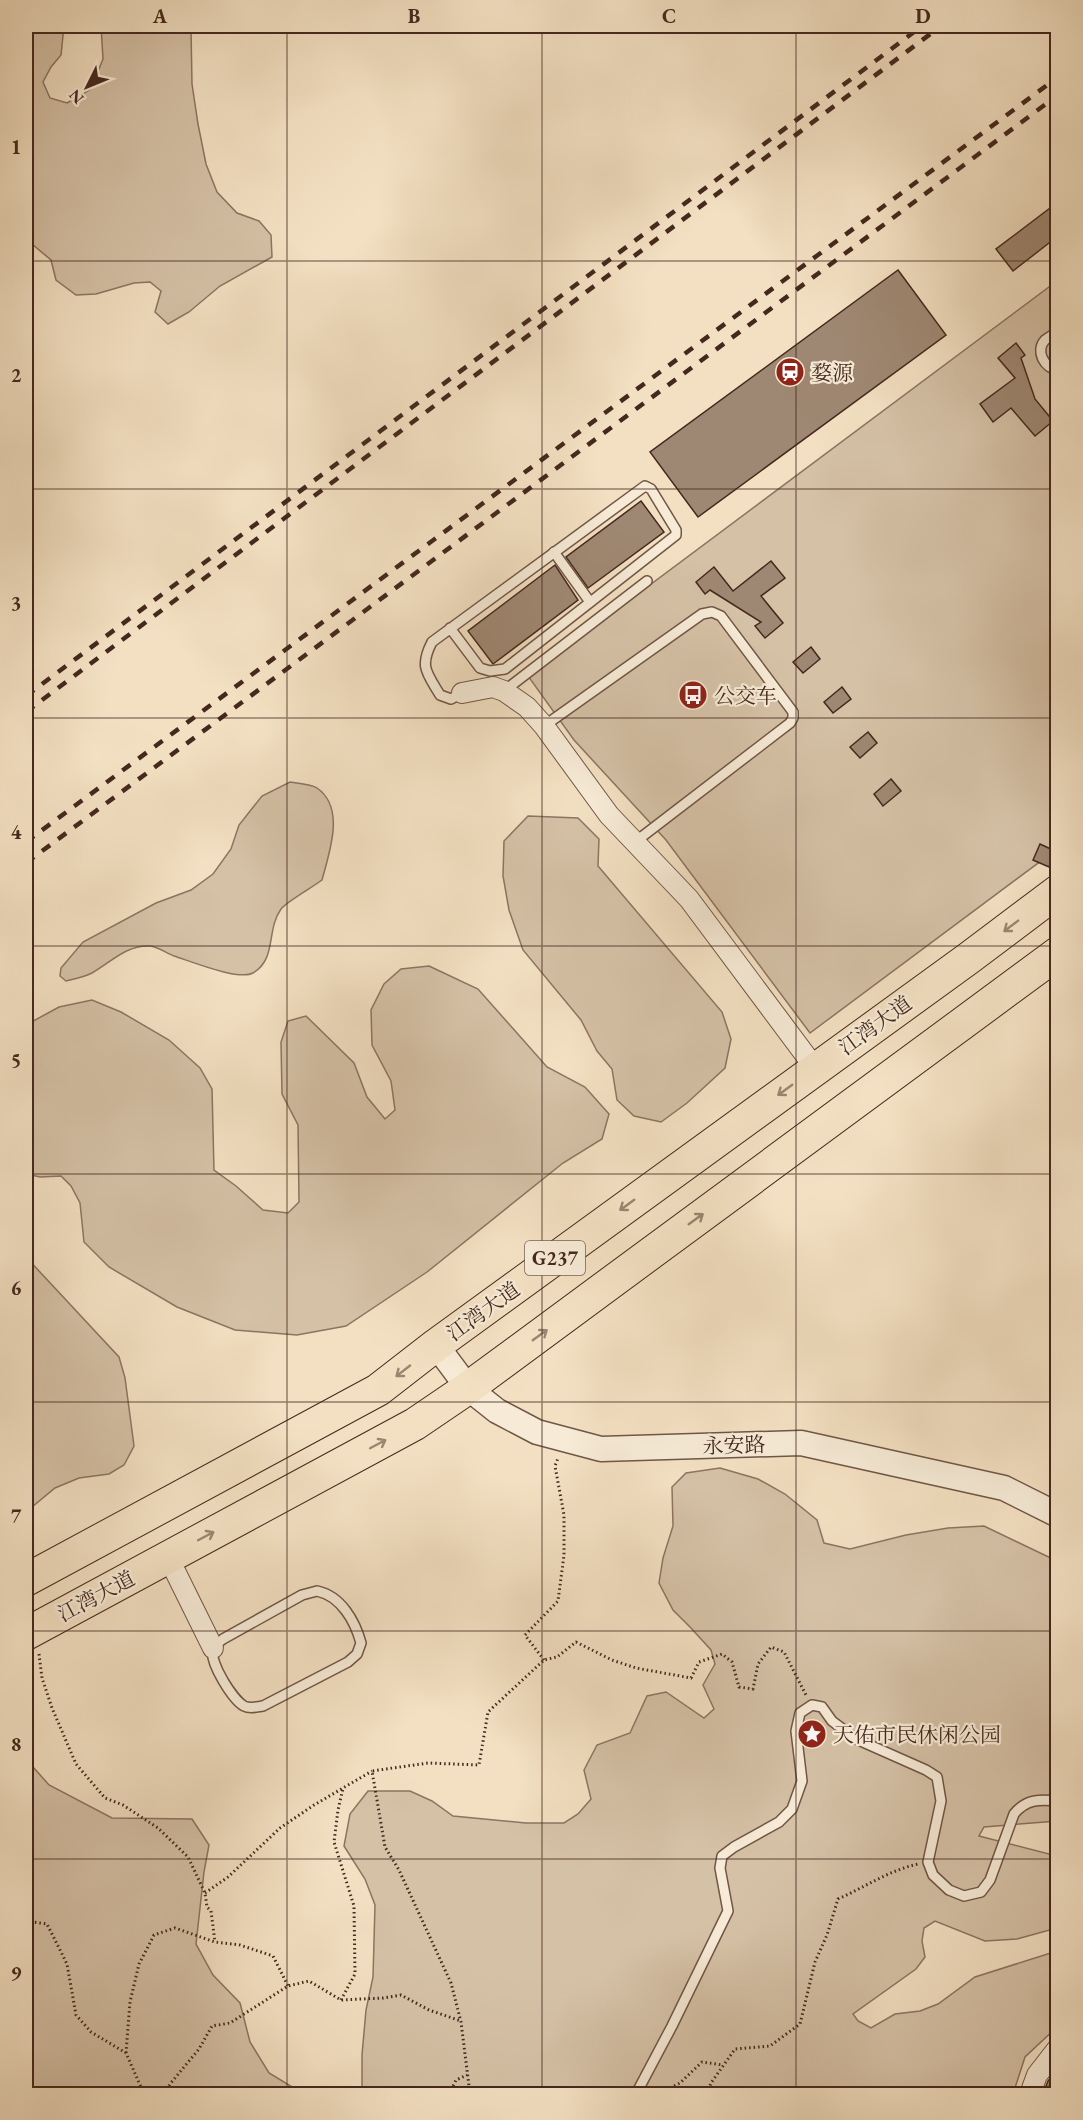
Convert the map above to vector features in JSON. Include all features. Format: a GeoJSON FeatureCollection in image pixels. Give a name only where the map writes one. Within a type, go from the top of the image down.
{"type":"FeatureCollection","features":[{"type":"Feature","properties":{"kind":"highway","name":"江湾大道"},"geometry":{"type":"LineString","coordinates":[[26,1580],[378,1390],[436,1345],[1058,891]]}},
{"type":"Feature","properties":{"kind":"highway","name":"江湾大道"},"geometry":{"type":"LineString","coordinates":[[31,1631],[415,1424],[468,1388],[1058,953]]}},
{"type":"Feature","properties":{"kind":"street"},"geometry":{"type":"LineString","coordinates":[[462,693],[493,687],[504,691],[527,707],[544,726],[609,815],[689,899],[815,1068]]}},
{"type":"Feature","properties":{"kind":"street","name":"永安路"},"geometry":{"type":"LineString","coordinates":[[436,1345],[468,1388],[497,1411],[537,1432],[601,1449],[801,1443],[1004,1488],[1058,1515]]}},
{"type":"Feature","properties":{"kind":"street"},"geometry":{"type":"LineString","coordinates":[[168,1557],[213,1648]]}},
{"type":"Feature","properties":{"kind":"street"},"geometry":{"type":"LineString","coordinates":[[1030,2094],[1037,2074],[1058,2048]]}},
{"type":"Feature","properties":{"kind":"lane"},"geometry":{"type":"LineString","coordinates":[[1058,332],[1045,341],[1041,348],[1042,358],[1052,369],[1058,370]]}},
{"type":"Feature","properties":{"kind":"lane"},"geometry":{"type":"LineString","coordinates":[[450,628],[480,668],[490,671],[505,669],[676,535],[676,530],[651,489],[645,486],[450,628],[432,642],[424,658],[427,675],[440,696],[451,699],[462,693]]}},
{"type":"Feature","properties":{"kind":"lane"},"geometry":{"type":"LineString","coordinates":[[554,552],[591,602]]}},
{"type":"Feature","properties":{"kind":"lane"},"geometry":{"type":"LineString","coordinates":[[504,691],[647,581]]}},
{"type":"Feature","properties":{"kind":"lane"},"geometry":{"type":"LineString","coordinates":[[544,726],[702,614],[712,612],[721,616],[793,712],[793,718],[790,723],[635,842]]}},
{"type":"Feature","properties":{"kind":"lane"},"geometry":{"type":"LineString","coordinates":[[317,1591],[328,1593],[338,1600],[358,1632],[362,1643],[357,1654],[348,1662],[262,1706],[252,1708],[244,1706],[234,1698],[212,1656],[213,1648],[223,1639],[302,1595],[317,1591]]}},
{"type":"Feature","properties":{"kind":"lane"},"geometry":{"type":"LineString","coordinates":[[636,2094],[728,1911],[720,1868],[722,1857],[734,1847],[779,1822],[792,1809],[802,1780],[796,1731],[800,1713],[812,1705],[822,1707],[832,1721],[856,1739],[937,1777],[941,1801],[928,1862],[933,1875],[949,1890],[964,1896],[981,1892],[990,1880],[1014,1814],[1020,1806],[1042,1799],[1058,1801]]}},
{"type":"Feature","properties":{"kind":"path"},"geometry":{"type":"LineString","coordinates":[[544,1660],[525,1635],[558,1601],[564,1555],[564,1515],[555,1466],[563,1439]]}},
{"type":"Feature","properties":{"kind":"path"},"geometry":{"type":"LineString","coordinates":[[31,1631],[52,1708],[76,1764],[105,1798],[123,1805],[158,1828],[174,1840],[188,1857],[211,1911],[215,1942]]}},
{"type":"Feature","properties":{"kind":"path"},"geometry":{"type":"LineString","coordinates":[[205,1893],[228,1877],[280,1828],[372,1771],[428,1763],[479,1765],[488,1712],[544,1660],[557,1657],[576,1642],[612,1660],[636,1668],[691,1677],[699,1662],[722,1654],[732,1662],[739,1687],[753,1689],[758,1664],[771,1647],[784,1652],[812,1705]]}},
{"type":"Feature","properties":{"kind":"path"},"geometry":{"type":"LineString","coordinates":[[372,1771],[385,1847],[399,1870],[451,1983],[461,2022],[470,2094]]}},
{"type":"Feature","properties":{"kind":"path"},"geometry":{"type":"LineString","coordinates":[[341,2000],[355,1974],[354,1906],[334,1842],[343,1788]]}},
{"type":"Feature","properties":{"kind":"path"},"geometry":{"type":"LineString","coordinates":[[707,2094],[711,2083],[735,2049],[770,2046],[800,2024],[815,1962],[827,1935],[838,1899],[870,1885],[899,1868],[928,1862]]}},
{"type":"Feature","properties":{"kind":"path"},"geometry":{"type":"LineString","coordinates":[[26,1921],[47,1924],[67,1964],[76,2015],[91,2032],[126,2053]]}},
{"type":"Feature","properties":{"kind":"path"},"geometry":{"type":"LineString","coordinates":[[144,2094],[126,2053],[130,2002],[139,1964],[154,1935],[175,1928],[215,1942],[240,1945],[273,1956],[288,1986]]}},
{"type":"Feature","properties":{"kind":"path"},"geometry":{"type":"LineString","coordinates":[[165,2094],[170,2084],[199,2049],[212,2026],[230,2023],[288,1986],[309,1981],[341,2000],[401,1995],[429,2010],[461,2022]]}},
{"type":"Feature","properties":{"kind":"path"},"geometry":{"type":"LineString","coordinates":[[658,2094],[680,2083],[702,2062],[724,2065]]}},
{"type":"Feature","properties":{"kind":"path"},"geometry":{"type":"LineString","coordinates":[[449,2094],[456,2080],[466,2076]]}},
{"type":"Feature","properties":{"kind":"shaded area"},"geometry":{"type":"Polygon","coordinates":[[[26,26],[64,26],[61,55],[43,82],[50,98],[67,103],[91,89],[103,59],[101,26],[194,26],[191,29],[192,84],[206,164],[217,192],[237,213],[259,221],[271,235],[272,257],[220,286],[189,312],[168,324],[155,312],[161,291],[150,282],[134,283],[96,294],[76,295],[56,280],[51,260],[26,239],[26,26]]]}},
{"type":"Feature","properties":{"kind":"shaded area"},"geometry":{"type":"Polygon","coordinates":[[[1057,281],[1057,849],[810,1033],[666,840],[574,740],[528,676],[1057,281]]]}},
{"type":"Feature","properties":{"kind":"shaded area"},"geometry":{"type":"Polygon","coordinates":[[[290,782],[317,788],[326,797],[333,819],[331,844],[322,880],[281,909],[276,917],[265,960],[253,973],[246,975],[226,972],[191,962],[155,947],[141,946],[126,951],[86,976],[66,981],[60,976],[61,968],[83,942],[156,903],[191,890],[213,874],[231,849],[239,825],[262,796],[290,782]]]}},
{"type":"Feature","properties":{"kind":"shaded area"},"geometry":{"type":"Polygon","coordinates":[[[528,816],[578,818],[599,839],[598,866],[722,1012],[731,1039],[725,1068],[687,1103],[661,1122],[634,1116],[617,1100],[612,1069],[597,1051],[581,1020],[523,950],[509,910],[503,876],[504,841],[528,816]]]}},
{"type":"Feature","properties":{"kind":"shaded area"},"geometry":{"type":"Polygon","coordinates":[[[429,966],[478,989],[547,1067],[585,1087],[609,1114],[602,1139],[563,1163],[427,1272],[346,1326],[297,1335],[235,1330],[177,1307],[109,1267],[84,1242],[80,1203],[71,1186],[61,1176],[40,1177],[26,1174],[26,1025],[59,1007],[92,1000],[121,1012],[169,1040],[200,1068],[212,1089],[214,1170],[263,1210],[288,1213],[299,1202],[298,1125],[282,1094],[281,1042],[288,1021],[306,1016],[354,1063],[367,1097],[385,1119],[395,1110],[391,1081],[372,1045],[371,1010],[384,984],[401,969],[429,966]]]}},
{"type":"Feature","properties":{"kind":"shaded area"},"geometry":{"type":"Polygon","coordinates":[[[26,1257],[119,1357],[125,1378],[134,1446],[124,1465],[109,1474],[79,1478],[55,1488],[26,1512],[26,1257]]]}},
{"type":"Feature","properties":{"kind":"shaded area"},"geometry":{"type":"Polygon","coordinates":[[[720,1468],[758,1479],[785,1494],[817,1520],[824,1543],[850,1549],[906,1535],[948,1528],[984,1526],[1057,1561],[1057,1821],[984,1827],[979,1836],[1057,1856],[1057,1928],[1017,1939],[985,1941],[935,1921],[924,1928],[922,1941],[925,1957],[916,1969],[853,2014],[858,2021],[871,2028],[895,2014],[920,2011],[938,2004],[975,1977],[1057,1951],[1057,2027],[1025,2057],[1013,2094],[362,2094],[362,2055],[366,2010],[373,1977],[375,1905],[365,1879],[344,1846],[350,1814],[368,1791],[410,1791],[432,1801],[453,1816],[526,1823],[564,1823],[578,1814],[591,1799],[584,1770],[597,1745],[630,1733],[647,1696],[666,1692],[704,1718],[714,1709],[703,1685],[715,1664],[711,1650],[673,1610],[659,1583],[663,1558],[673,1526],[672,1487],[686,1473],[720,1468]]]}},
{"type":"Feature","properties":{"kind":"shaded area"},"geometry":{"type":"Polygon","coordinates":[[[26,1759],[49,1785],[112,1818],[192,1819],[209,1845],[196,1944],[213,1975],[240,2003],[250,2042],[269,2073],[297,2090],[316,2094],[26,2094],[26,1759]]]}},
{"type":"Feature","properties":{"kind":"building"},"geometry":{"type":"Polygon","coordinates":[[[1058,202],[1058,236],[1013,271],[996,249],[1058,202]]]}},
{"type":"Feature","properties":{"kind":"building"},"geometry":{"type":"Polygon","coordinates":[[[898,270],[946,335],[698,517],[650,452],[898,270]]]}},
{"type":"Feature","properties":{"kind":"building"},"geometry":{"type":"Polygon","coordinates":[[[1016,343],[1025,355],[1021,358],[1035,399],[1053,421],[1035,436],[1011,408],[993,422],[980,404],[1015,378],[998,358],[1016,343]]]}},
{"type":"Feature","properties":{"kind":"building"},"geometry":{"type":"Polygon","coordinates":[[[641,501],[664,532],[588,588],[566,557],[641,501]]]}},
{"type":"Feature","properties":{"kind":"building"},"geometry":{"type":"Polygon","coordinates":[[[771,561],[785,578],[761,596],[783,623],[765,638],[755,626],[761,622],[710,590],[705,594],[696,582],[714,567],[733,591],[771,561]]]}},
{"type":"Feature","properties":{"kind":"building"},"geometry":{"type":"Polygon","coordinates":[[[555,565],[578,600],[493,664],[468,631],[555,565]]]}},
{"type":"Feature","properties":{"kind":"building"},"geometry":{"type":"Polygon","coordinates":[[[811,647],[820,659],[803,673],[793,662],[811,647]]]}},
{"type":"Feature","properties":{"kind":"building"},"geometry":{"type":"Polygon","coordinates":[[[842,687],[851,699],[833,713],[824,702],[842,687]]]}},
{"type":"Feature","properties":{"kind":"building"},"geometry":{"type":"Polygon","coordinates":[[[868,732],[877,743],[860,758],[850,747],[868,732]]]}},
{"type":"Feature","properties":{"kind":"building"},"geometry":{"type":"Polygon","coordinates":[[[891,779],[901,791],[883,806],[874,794],[891,779]]]}},
{"type":"Feature","properties":{"kind":"building"},"geometry":{"type":"Polygon","coordinates":[[[1040,844],[1055,851],[1049,867],[1033,860],[1040,844]]]}},
{"type":"Feature","properties":{"kind":"building"},"geometry":{"type":"Polygon","coordinates":[[[1058,2068],[1058,2094],[1048,2094],[1044,2091],[1058,2068]]]}},
{"type":"Feature","properties":{"kind":"railway"},"geometry":{"type":"LineString","coordinates":[[26,696],[922,26]]}},
{"type":"Feature","properties":{"kind":"railway"},"geometry":{"type":"LineString","coordinates":[[26,712],[941,26]]}},
{"type":"Feature","properties":{"kind":"railway"},"geometry":{"type":"LineString","coordinates":[[26,842],[1058,77]]}},
{"type":"Feature","properties":{"kind":"railway"},"geometry":{"type":"LineString","coordinates":[[26,863],[1058,95]]}},
{"type":"Feature","properties":{"kind":"place","name":"婺源"},"geometry":{"type":"Point","coordinates":[790,372]}},
{"type":"Feature","properties":{"kind":"place","name":"公交车"},"geometry":{"type":"Point","coordinates":[693,695]}},
{"type":"Feature","properties":{"kind":"place","name":"天佑市民休闲公园"},"geometry":{"type":"Point","coordinates":[812,1734]}}]}
